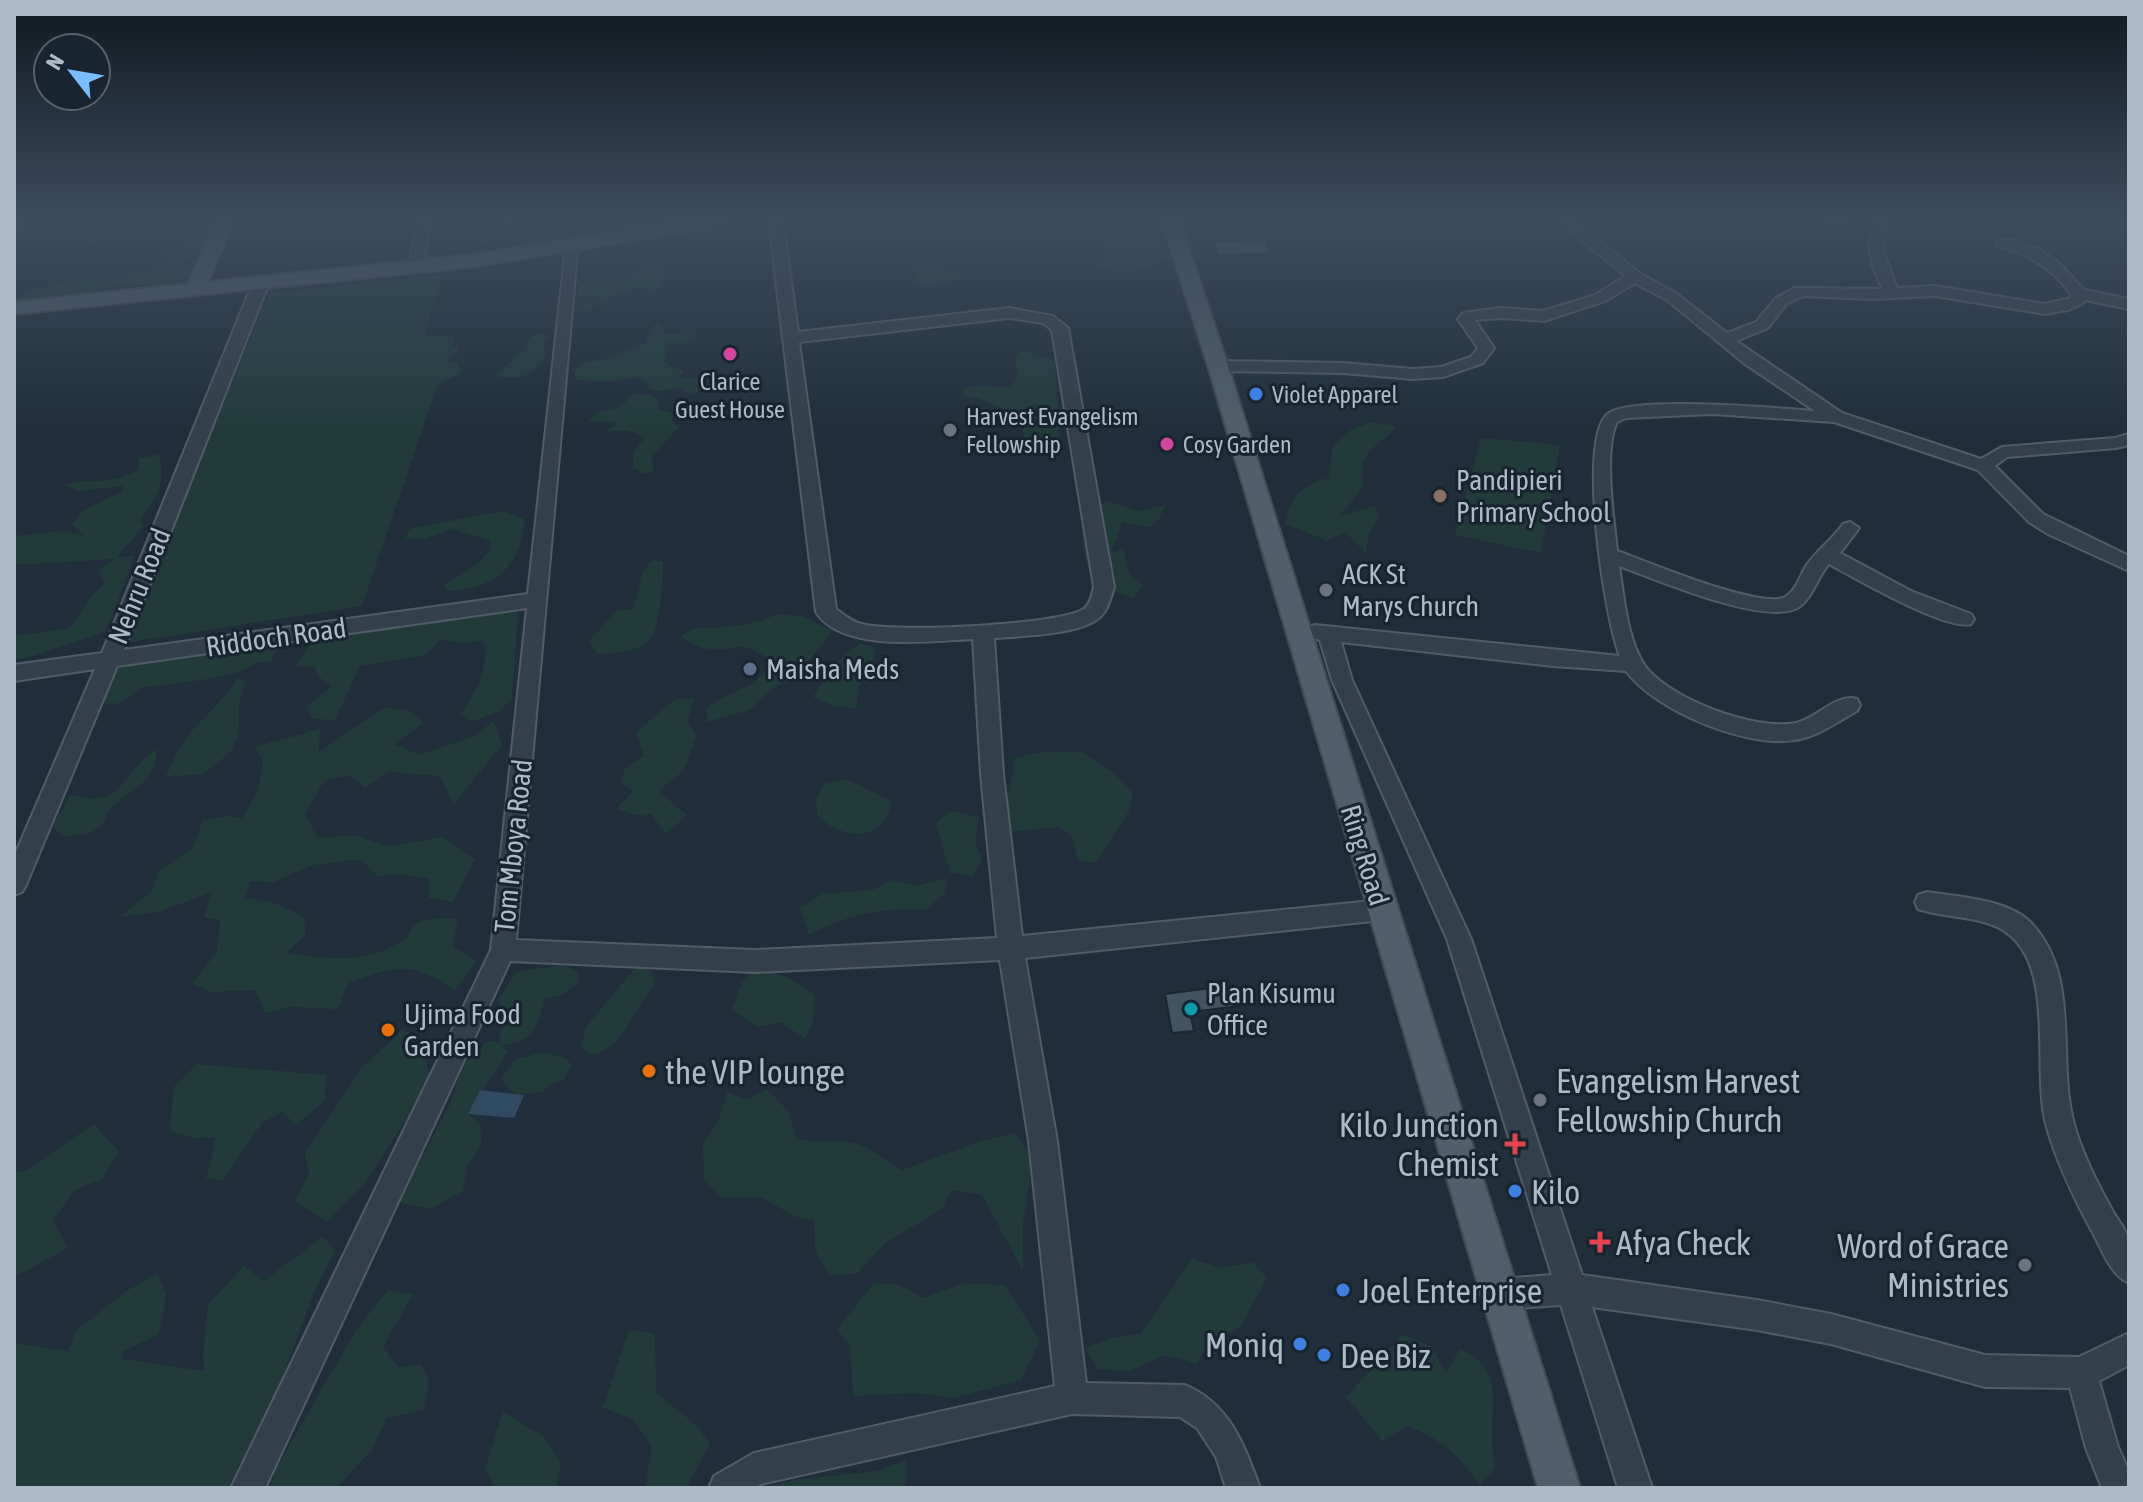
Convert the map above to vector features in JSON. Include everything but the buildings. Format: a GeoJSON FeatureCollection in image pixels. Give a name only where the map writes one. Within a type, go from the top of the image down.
{"type":"FeatureCollection","features":[{"type":"Feature","properties":{"kind":"main road"},"geometry":{"type":"LineString","coordinates":[[14,308],[183,292]]}},
{"type":"Feature","properties":{"kind":"main road","name":"Ring Road"},"geometry":{"type":"LineString","coordinates":[[1194,292],[1313,632],[1382,910],[1559,1488]]}},
{"type":"Feature","properties":{"kind":"street","name":"Nehru Road"},"geometry":{"type":"LineString","coordinates":[[14,885],[109,661],[257,292]]}},
{"type":"Feature","properties":{"kind":"street","name":"Tom Mboya Road"},"geometry":{"type":"LineString","coordinates":[[248,1488],[503,950],[568,292]]}},
{"type":"Feature","properties":{"kind":"street"},"geometry":{"type":"LineString","coordinates":[[784,292],[790,338],[826,612],[844,626],[869,633],[983,631],[1071,622],[1091,614],[1101,601],[1104,587],[1060,328],[1048,319],[1009,313],[790,338]]}},
{"type":"Feature","properties":{"kind":"street"},"geometry":{"type":"LineString","coordinates":[[1218,366],[1343,368],[1413,374],[1462,368],[1477,360],[1486,348],[1466,317],[1494,313],[1544,316],[1600,298],[1608,292]]}},
{"type":"Feature","properties":{"kind":"street"},"geometry":{"type":"LineString","coordinates":[[1663,292],[1751,361],[1836,417]]}},
{"type":"Feature","properties":{"kind":"street"},"geometry":{"type":"LineString","coordinates":[[1724,339],[1762,325],[1781,301],[1798,292]]}},
{"type":"Feature","properties":{"kind":"street"},"geometry":{"type":"LineString","coordinates":[[1823,292],[1891,292]]}},
{"type":"Feature","properties":{"kind":"street"},"geometry":{"type":"LineString","coordinates":[[1898,292],[1954,293],[2045,309],[2077,301],[2079,294],[2129,304]]}},
{"type":"Feature","properties":{"kind":"street"},"geometry":{"type":"LineString","coordinates":[[1849,705],[1817,724],[1793,732],[1769,730],[1713,717],[1672,700],[1640,676],[1632,664],[1612,588],[1602,493],[1603,441],[1611,419],[1622,413],[1641,411],[1712,409],[1836,417],[1984,466],[2036,518],[2129,564]]}},
{"type":"Feature","properties":{"kind":"street"},"geometry":{"type":"LineString","coordinates":[[1984,466],[2002,452],[2116,443],[2129,439]]}},
{"type":"Feature","properties":{"kind":"street"},"geometry":{"type":"LineString","coordinates":[[1610,555],[1724,595],[1770,607],[1787,605],[1804,591],[1818,565],[1830,556],[1850,528]]}},
{"type":"Feature","properties":{"kind":"street"},"geometry":{"type":"LineString","coordinates":[[1830,556],[1904,596],[1964,619]]}},
{"type":"Feature","properties":{"kind":"street","name":"Riddoch Road"},"geometry":{"type":"LineString","coordinates":[[14,673],[537,600]]}},
{"type":"Feature","properties":{"kind":"street"},"geometry":{"type":"LineString","coordinates":[[983,631],[992,774],[1011,948],[1043,1141],[1072,1398]]}},
{"type":"Feature","properties":{"kind":"street"},"geometry":{"type":"LineString","coordinates":[[1313,632],[1550,660],[1632,664]]}},
{"type":"Feature","properties":{"kind":"street"},"geometry":{"type":"LineString","coordinates":[[1313,632],[1342,680],[1459,939],[1635,1488]]}},
{"type":"Feature","properties":{"kind":"street"},"geometry":{"type":"LineString","coordinates":[[1927,902],[2007,920],[2020,929],[2040,958],[2049,1002],[2059,1122],[2109,1235],[2129,1268]]}},
{"type":"Feature","properties":{"kind":"street"},"geometry":{"type":"LineString","coordinates":[[503,950],[755,961],[1011,948],[1382,910]]}},
{"type":"Feature","properties":{"kind":"street"},"geometry":{"type":"LineString","coordinates":[[1501,1294],[1572,1289],[1831,1329],[1985,1371],[2081,1373],[2129,1348]]}},
{"type":"Feature","properties":{"kind":"street"},"geometry":{"type":"LineString","coordinates":[[2081,1373],[2102,1448],[2119,1488]]}},
{"type":"Feature","properties":{"kind":"street"},"geometry":{"type":"LineString","coordinates":[[726,1488],[754,1469],[1072,1398],[1185,1401],[1208,1417],[1229,1448],[1243,1488]]}},
{"type":"Feature","properties":{"kind":"green space"},"geometry":{"type":"Polygon","coordinates":[[[30,292],[92,292],[73,297],[54,294],[36,303],[14,303],[30,292]]]}},
{"type":"Feature","properties":{"kind":"green space"},"geometry":{"type":"Polygon","coordinates":[[[438,292],[425,336],[455,337],[451,347],[459,346],[457,353],[447,361],[458,363],[461,373],[438,384],[362,606],[124,643],[269,294],[438,292]]]}},
{"type":"Feature","properties":{"kind":"green space"},"geometry":{"type":"Polygon","coordinates":[[[578,292],[621,292],[586,312],[575,311],[578,292]]]}},
{"type":"Feature","properties":{"kind":"green space"},"geometry":{"type":"Polygon","coordinates":[[[657,323],[663,328],[663,334],[698,335],[694,342],[678,344],[671,341],[666,349],[668,354],[665,361],[684,371],[679,378],[704,379],[705,387],[692,395],[679,387],[664,391],[650,390],[647,383],[637,377],[608,382],[576,380],[573,371],[586,361],[601,361],[646,343],[649,330],[657,323]]]}},
{"type":"Feature","properties":{"kind":"green space"},"geometry":{"type":"Polygon","coordinates":[[[544,333],[547,336],[543,344],[546,351],[533,371],[511,378],[495,375],[524,350],[532,336],[544,333]]]}},
{"type":"Feature","properties":{"kind":"green space"},"geometry":{"type":"Polygon","coordinates":[[[1022,351],[1055,360],[1060,445],[1049,452],[1025,440],[1021,426],[1010,426],[1008,411],[978,398],[964,397],[964,388],[1010,387],[1017,379],[1016,356],[1022,351]]]}},
{"type":"Feature","properties":{"kind":"green space"},"geometry":{"type":"Polygon","coordinates":[[[634,394],[652,395],[659,401],[658,410],[671,412],[673,422],[679,427],[652,456],[654,471],[644,474],[633,468],[633,458],[637,447],[646,438],[627,430],[606,432],[617,422],[589,421],[596,413],[620,407],[634,394]]]}},
{"type":"Feature","properties":{"kind":"green space"},"geometry":{"type":"Polygon","coordinates":[[[1371,422],[1397,426],[1366,456],[1363,487],[1340,516],[1375,506],[1379,516],[1368,537],[1366,553],[1345,532],[1328,541],[1285,524],[1290,506],[1299,493],[1329,478],[1333,446],[1350,430],[1371,422]]]}},
{"type":"Feature","properties":{"kind":"green space"},"geometry":{"type":"Polygon","coordinates":[[[1481,438],[1560,445],[1541,553],[1455,535],[1481,438]]]}},
{"type":"Feature","properties":{"kind":"green space"},"geometry":{"type":"Polygon","coordinates":[[[158,454],[162,471],[159,489],[140,520],[143,527],[117,557],[134,556],[103,633],[23,659],[14,658],[14,636],[70,628],[105,583],[98,570],[115,559],[14,565],[14,536],[62,531],[84,536],[72,525],[82,511],[121,492],[123,486],[77,491],[64,484],[120,478],[138,470],[139,459],[158,454]]]}},
{"type":"Feature","properties":{"kind":"green space"},"geometry":{"type":"Polygon","coordinates":[[[1107,501],[1139,511],[1165,505],[1159,519],[1151,527],[1122,522],[1111,553],[1123,549],[1129,574],[1144,585],[1133,598],[1096,579],[1086,561],[1081,521],[1107,501]]]}},
{"type":"Feature","properties":{"kind":"green space"},"geometry":{"type":"Polygon","coordinates":[[[501,511],[524,519],[518,551],[502,573],[479,586],[447,591],[443,586],[475,566],[491,550],[490,541],[454,528],[425,539],[406,539],[409,529],[501,511]]]}},
{"type":"Feature","properties":{"kind":"green space"},"geometry":{"type":"Polygon","coordinates":[[[652,561],[663,561],[659,612],[652,637],[634,649],[597,654],[589,641],[618,610],[633,610],[643,571],[652,561]]]}},
{"type":"Feature","properties":{"kind":"green space"},"geometry":{"type":"Polygon","coordinates":[[[492,611],[518,612],[512,698],[500,711],[471,722],[461,713],[480,679],[484,641],[459,643],[441,639],[426,655],[360,666],[335,720],[312,719],[307,706],[331,687],[317,675],[315,667],[296,667],[315,637],[492,611]]]}},
{"type":"Feature","properties":{"kind":"green space"},"geometry":{"type":"Polygon","coordinates":[[[777,614],[802,616],[833,631],[802,669],[749,710],[707,722],[707,707],[757,680],[771,663],[753,649],[704,648],[680,637],[695,629],[743,625],[777,614]]]}},
{"type":"Feature","properties":{"kind":"green space"},"geometry":{"type":"Polygon","coordinates":[[[276,641],[277,649],[271,662],[258,662],[239,672],[208,679],[141,688],[121,703],[101,705],[112,676],[125,663],[276,641]]]}},
{"type":"Feature","properties":{"kind":"green space"},"geometry":{"type":"Polygon","coordinates":[[[861,643],[874,647],[874,664],[859,686],[856,708],[836,707],[813,697],[834,664],[861,643]]]}},
{"type":"Feature","properties":{"kind":"green space"},"geometry":{"type":"Polygon","coordinates":[[[238,678],[245,682],[239,703],[239,730],[232,751],[202,775],[166,776],[184,741],[238,678]]]}},
{"type":"Feature","properties":{"kind":"green space"},"geometry":{"type":"Polygon","coordinates":[[[675,699],[694,699],[687,722],[697,736],[683,771],[658,791],[687,815],[666,834],[651,814],[641,816],[616,809],[634,791],[621,783],[624,770],[644,756],[636,732],[675,699]]]}},
{"type":"Feature","properties":{"kind":"green space"},"geometry":{"type":"Polygon","coordinates":[[[384,708],[408,710],[424,723],[394,744],[419,755],[475,736],[494,720],[502,745],[453,805],[440,776],[388,772],[365,788],[349,775],[324,781],[305,814],[317,837],[357,836],[388,846],[443,837],[475,859],[453,902],[429,898],[429,878],[398,874],[377,876],[361,859],[313,865],[273,882],[250,881],[245,898],[275,903],[304,917],[306,934],[286,953],[316,957],[361,957],[376,953],[405,939],[420,922],[458,918],[453,946],[477,962],[454,990],[414,970],[392,970],[349,982],[338,1009],[291,1007],[265,1013],[255,990],[211,992],[192,983],[217,952],[220,921],[204,917],[212,892],[159,912],[119,917],[152,891],[158,871],[193,848],[203,820],[231,816],[242,819],[258,791],[263,759],[254,747],[320,729],[319,752],[384,708]]]}},
{"type":"Feature","properties":{"kind":"green space"},"geometry":{"type":"Polygon","coordinates":[[[156,749],[154,768],[149,775],[112,807],[97,829],[65,837],[52,827],[71,795],[102,798],[112,793],[156,749]]]}},
{"type":"Feature","properties":{"kind":"green space"},"geometry":{"type":"Polygon","coordinates":[[[1042,752],[1081,752],[1114,773],[1133,792],[1129,811],[1096,863],[1078,860],[1073,838],[1060,827],[1013,831],[997,814],[1008,798],[1015,758],[1042,752]]]}},
{"type":"Feature","properties":{"kind":"green space"},"geometry":{"type":"Polygon","coordinates":[[[847,779],[892,801],[887,815],[872,831],[851,833],[818,817],[816,801],[824,784],[847,779]]]}},
{"type":"Feature","properties":{"kind":"green space"},"geometry":{"type":"Polygon","coordinates":[[[950,811],[979,817],[975,841],[982,859],[972,877],[950,872],[936,824],[950,811]]]}},
{"type":"Feature","properties":{"kind":"green space"},"geometry":{"type":"Polygon","coordinates":[[[947,878],[945,893],[927,909],[897,909],[866,914],[836,922],[809,935],[800,908],[823,894],[872,890],[893,880],[917,886],[947,878]]]}},
{"type":"Feature","properties":{"kind":"green space"},"geometry":{"type":"Polygon","coordinates":[[[638,964],[652,972],[655,985],[620,1037],[603,1052],[592,1055],[581,1046],[586,1027],[638,964]]]}},
{"type":"Feature","properties":{"kind":"green space"},"geometry":{"type":"Polygon","coordinates":[[[563,965],[578,972],[579,982],[562,995],[545,998],[537,1025],[528,1037],[501,1045],[508,1052],[468,1114],[480,1124],[482,1144],[467,1167],[463,1191],[430,1209],[398,1202],[450,1104],[463,1064],[490,1040],[500,1044],[499,1035],[509,1018],[501,1012],[499,999],[516,972],[563,965]]]}},
{"type":"Feature","properties":{"kind":"green space"},"geometry":{"type":"Polygon","coordinates":[[[756,970],[781,975],[815,995],[813,1020],[806,1039],[780,1022],[759,1027],[732,1010],[741,983],[756,970]]]}},
{"type":"Feature","properties":{"kind":"green space"},"geometry":{"type":"Polygon","coordinates":[[[404,1028],[423,1051],[431,1081],[363,1186],[326,1221],[294,1200],[309,1175],[305,1153],[361,1069],[404,1028]]]}},
{"type":"Feature","properties":{"kind":"green space"},"geometry":{"type":"Polygon","coordinates":[[[543,1052],[565,1058],[572,1065],[563,1080],[550,1084],[542,1092],[515,1094],[501,1079],[515,1060],[543,1052]]]}},
{"type":"Feature","properties":{"kind":"green space"},"geometry":{"type":"Polygon","coordinates":[[[197,1064],[326,1075],[325,1101],[296,1125],[282,1112],[262,1123],[223,1180],[206,1179],[216,1137],[194,1138],[169,1131],[174,1087],[197,1064]]]}},
{"type":"Feature","properties":{"kind":"green space"},"geometry":{"type":"Polygon","coordinates":[[[767,1089],[788,1111],[797,1139],[854,1143],[902,1170],[981,1141],[1016,1133],[1033,1159],[1023,1223],[1023,1271],[982,1195],[951,1190],[942,1209],[887,1242],[856,1274],[829,1275],[815,1250],[814,1221],[793,1216],[762,1197],[721,1197],[704,1179],[703,1144],[718,1122],[727,1092],[747,1100],[767,1089]]]}},
{"type":"Feature","properties":{"kind":"green space"},"geometry":{"type":"Polygon","coordinates":[[[94,1124],[119,1152],[101,1180],[74,1190],[53,1221],[68,1248],[14,1277],[14,1171],[22,1173],[94,1124]]]}},
{"type":"Feature","properties":{"kind":"green space"},"geometry":{"type":"Polygon","coordinates":[[[323,1237],[335,1250],[312,1297],[281,1382],[228,1488],[14,1488],[14,1343],[68,1351],[76,1330],[128,1290],[158,1274],[166,1295],[159,1334],[124,1351],[122,1359],[205,1371],[203,1355],[208,1304],[244,1266],[264,1281],[323,1237]]]}},
{"type":"Feature","properties":{"kind":"green space"},"geometry":{"type":"Polygon","coordinates":[[[1192,1259],[1222,1268],[1252,1262],[1267,1278],[1241,1326],[1207,1345],[1197,1364],[1165,1355],[1130,1371],[1098,1369],[1085,1348],[1115,1337],[1141,1334],[1192,1259]]]}},
{"type":"Feature","properties":{"kind":"green space"},"geometry":{"type":"Polygon","coordinates":[[[874,1283],[899,1285],[924,1298],[963,1283],[1005,1285],[1040,1341],[1021,1380],[954,1398],[917,1393],[853,1396],[850,1346],[837,1329],[874,1283]]]}},
{"type":"Feature","properties":{"kind":"green space"},"geometry":{"type":"Polygon","coordinates":[[[388,1290],[413,1294],[383,1347],[398,1367],[421,1365],[429,1380],[424,1410],[387,1418],[372,1450],[336,1488],[270,1488],[277,1467],[356,1330],[388,1290]]]}},
{"type":"Feature","properties":{"kind":"green space"},"geometry":{"type":"Polygon","coordinates":[[[629,1330],[655,1334],[656,1393],[696,1425],[710,1444],[686,1488],[645,1488],[652,1446],[633,1419],[603,1408],[629,1330]]]}},
{"type":"Feature","properties":{"kind":"green space"},"geometry":{"type":"Polygon","coordinates":[[[1402,1335],[1431,1346],[1446,1373],[1460,1349],[1473,1356],[1488,1373],[1493,1393],[1495,1468],[1480,1485],[1449,1449],[1420,1431],[1407,1426],[1382,1441],[1346,1397],[1402,1335]]]}},
{"type":"Feature","properties":{"kind":"green space"},"geometry":{"type":"Polygon","coordinates":[[[503,1412],[543,1436],[561,1463],[556,1488],[495,1488],[485,1468],[503,1412]]]}},
{"type":"Feature","properties":{"kind":"green space"},"geometry":{"type":"Polygon","coordinates":[[[906,1460],[906,1488],[759,1488],[800,1479],[878,1471],[906,1460]]]}},
{"type":"Feature","properties":{"kind":"water"},"geometry":{"type":"Polygon","coordinates":[[[480,1090],[524,1095],[514,1118],[468,1114],[480,1090]]]}},
{"type":"Feature","properties":{"kind":"place","name":"Clarice Guest House"},"geometry":{"type":"Point","coordinates":[730,354]}},
{"type":"Feature","properties":{"kind":"place","name":"Violet Apparel"},"geometry":{"type":"Point","coordinates":[1256,394]}},
{"type":"Feature","properties":{"kind":"place","name":"Harvest Evangelism Fellowship"},"geometry":{"type":"Point","coordinates":[950,430]}},
{"type":"Feature","properties":{"kind":"place","name":"Cosy Garden"},"geometry":{"type":"Point","coordinates":[1167,444]}},
{"type":"Feature","properties":{"kind":"place","name":"Pandipieri Primary School"},"geometry":{"type":"Point","coordinates":[1440,496]}},
{"type":"Feature","properties":{"kind":"place","name":"ACK St Marys Church"},"geometry":{"type":"Point","coordinates":[1326,590]}},
{"type":"Feature","properties":{"kind":"place","name":"Maisha Meds"},"geometry":{"type":"Point","coordinates":[750,669]}},
{"type":"Feature","properties":{"kind":"place","name":"Plan Kisumu Office"},"geometry":{"type":"Point","coordinates":[1191,1009]}},
{"type":"Feature","properties":{"kind":"place","name":"Ujima Food Garden"},"geometry":{"type":"Point","coordinates":[388,1030]}},
{"type":"Feature","properties":{"kind":"place","name":"the VIP lounge"},"geometry":{"type":"Point","coordinates":[649,1071]}},
{"type":"Feature","properties":{"kind":"place","name":"Evangelism Harvest Fellowship Church"},"geometry":{"type":"Point","coordinates":[1540,1100]}},
{"type":"Feature","properties":{"kind":"place","name":"Kilo Junction Chemist"},"geometry":{"type":"Point","coordinates":[1515,1144]}},
{"type":"Feature","properties":{"kind":"place","name":"Kilo"},"geometry":{"type":"Point","coordinates":[1515,1191]}},
{"type":"Feature","properties":{"kind":"place","name":"Afya Check"},"geometry":{"type":"Point","coordinates":[1600,1242]}},
{"type":"Feature","properties":{"kind":"place","name":"Word of Grace Ministries"},"geometry":{"type":"Point","coordinates":[2025,1265]}},
{"type":"Feature","properties":{"kind":"place","name":"Joel Enterprise"},"geometry":{"type":"Point","coordinates":[1343,1290]}},
{"type":"Feature","properties":{"kind":"place","name":"Moniq"},"geometry":{"type":"Point","coordinates":[1300,1344]}},
{"type":"Feature","properties":{"kind":"place","name":"Dee Biz"},"geometry":{"type":"Point","coordinates":[1324,1355]}}]}
